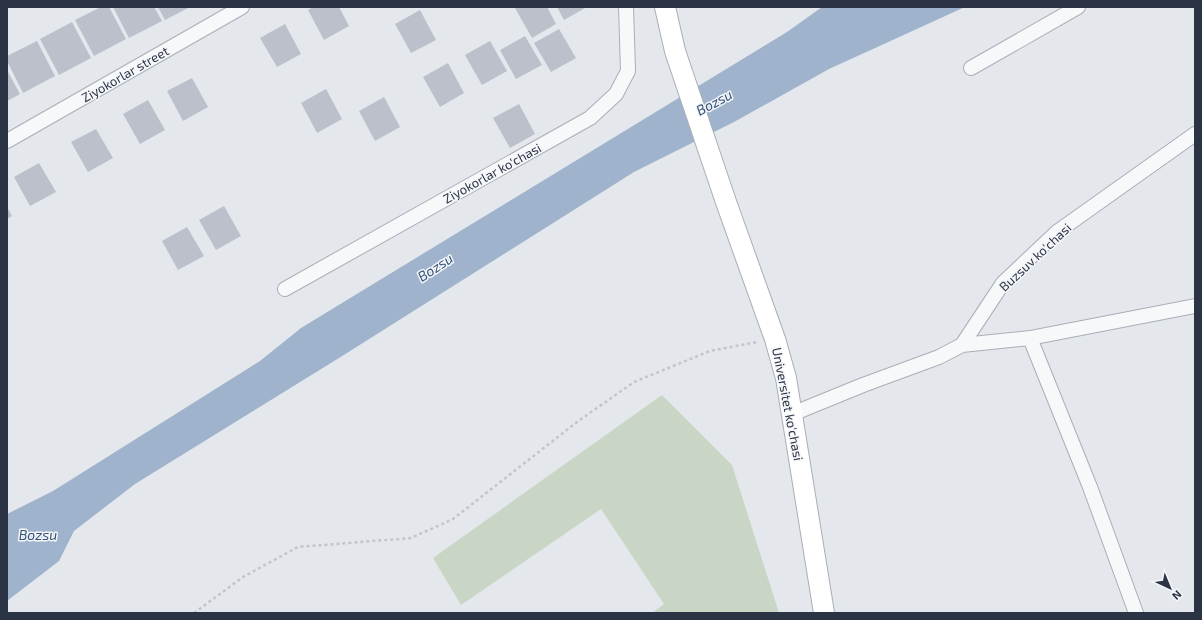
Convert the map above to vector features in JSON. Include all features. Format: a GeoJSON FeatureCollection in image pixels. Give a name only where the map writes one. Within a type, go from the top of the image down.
{"type":"FeatureCollection","features":[{"type":"Feature","properties":{"kind":"main road","name":"Universitet ko'chasi"},"geometry":{"type":"LineString","coordinates":[[665,7],[675,51],[726,202],[775,339],[786,378],[824,613]]}},
{"type":"Feature","properties":{"kind":"street","name":"Ziyokorlar street"},"geometry":{"type":"LineString","coordinates":[[7,140],[242,7]]}},
{"type":"Feature","properties":{"kind":"street","name":"Ziyokorlar ko'chasi"},"geometry":{"type":"LineString","coordinates":[[285,290],[590,118],[616,94],[628,71],[626,7]]}},
{"type":"Feature","properties":{"kind":"street"},"geometry":{"type":"LineString","coordinates":[[971,68],[1078,7]]}},
{"type":"Feature","properties":{"kind":"street","name":"Buzsuv ko'chasi"},"geometry":{"type":"LineString","coordinates":[[792,414],[863,385],[940,357],[962,345],[1002,283],[1057,232],[1195,134]]}},
{"type":"Feature","properties":{"kind":"street"},"geometry":{"type":"LineString","coordinates":[[962,345],[1030,338],[1195,306]]}},
{"type":"Feature","properties":{"kind":"street"},"geometry":{"type":"LineString","coordinates":[[1030,338],[1090,488],[1136,613]]}},
{"type":"Feature","properties":{"kind":"path"},"geometry":{"type":"LineString","coordinates":[[194,613],[243,577],[298,548],[411,538],[453,519],[577,422],[634,382],[710,351],[775,339]]}},
{"type":"Feature","properties":{"kind":"green space"},"geometry":{"type":"Polygon","coordinates":[[[662,395],[732,465],[779,613],[652,613],[664,604],[601,509],[461,605],[433,558],[662,395]]]}},
{"type":"Feature","properties":{"kind":"water","name":"Bozsu"},"geometry":{"type":"Polygon","coordinates":[[[822,7],[965,7],[829,69],[734,122],[634,172],[339,358],[135,484],[74,531],[59,561],[7,601],[7,514],[53,491],[260,361],[301,328],[787,32],[822,7]]]}},
{"type":"Feature","properties":{"kind":"building"},"geometry":{"type":"Polygon","coordinates":[[[101,7],[109,7],[126,39],[94,56],[75,20],[101,7]]]}},
{"type":"Feature","properties":{"kind":"building"},"geometry":{"type":"Polygon","coordinates":[[[113,7],[154,7],[162,21],[129,38],[113,7]]]}},
{"type":"Feature","properties":{"kind":"building"},"geometry":{"type":"Polygon","coordinates":[[[158,7],[190,7],[165,20],[158,7]]]}},
{"type":"Feature","properties":{"kind":"building"},"geometry":{"type":"Polygon","coordinates":[[[313,7],[339,7],[349,26],[324,40],[308,10],[313,7]]]}},
{"type":"Feature","properties":{"kind":"building"},"geometry":{"type":"Polygon","coordinates":[[[547,7],[556,24],[532,38],[515,8],[547,7]]]}},
{"type":"Feature","properties":{"kind":"building"},"geometry":{"type":"Polygon","coordinates":[[[557,7],[587,7],[564,20],[557,7]]]}},
{"type":"Feature","properties":{"kind":"building"},"geometry":{"type":"Polygon","coordinates":[[[420,10],[436,40],[411,53],[395,24],[420,10]]]}},
{"type":"Feature","properties":{"kind":"building"},"geometry":{"type":"Polygon","coordinates":[[[72,22],[91,58],[59,75],[40,39],[72,22]]]}},
{"type":"Feature","properties":{"kind":"building"},"geometry":{"type":"Polygon","coordinates":[[[285,24],[301,54],[277,67],[260,38],[285,24]]]}},
{"type":"Feature","properties":{"kind":"building"},"geometry":{"type":"Polygon","coordinates":[[[559,29],[576,58],[551,72],[534,43],[559,29]]]}},
{"type":"Feature","properties":{"kind":"building"},"geometry":{"type":"Polygon","coordinates":[[[525,36],[542,65],[516,79],[500,50],[525,36]]]}},
{"type":"Feature","properties":{"kind":"building"},"geometry":{"type":"Polygon","coordinates":[[[37,41],[55,76],[23,93],[7,61],[7,56],[37,41]]]}},
{"type":"Feature","properties":{"kind":"building"},"geometry":{"type":"Polygon","coordinates":[[[490,41],[507,71],[482,85],[465,55],[490,41]]]}},
{"type":"Feature","properties":{"kind":"building"},"geometry":{"type":"Polygon","coordinates":[[[448,63],[464,93],[440,107],[423,77],[448,63]]]}},
{"type":"Feature","properties":{"kind":"building"},"geometry":{"type":"Polygon","coordinates":[[[7,70],[20,94],[7,101],[7,70]]]}},
{"type":"Feature","properties":{"kind":"building"},"geometry":{"type":"Polygon","coordinates":[[[192,78],[208,107],[183,121],[167,91],[192,78]]]}},
{"type":"Feature","properties":{"kind":"building"},"geometry":{"type":"Polygon","coordinates":[[[326,89],[342,119],[317,133],[301,103],[326,89]]]}},
{"type":"Feature","properties":{"kind":"building"},"geometry":{"type":"Polygon","coordinates":[[[384,97],[400,127],[375,141],[359,111],[384,97]]]}},
{"type":"Feature","properties":{"kind":"building"},"geometry":{"type":"Polygon","coordinates":[[[148,100],[165,130],[140,144],[123,114],[148,100]]]}},
{"type":"Feature","properties":{"kind":"building"},"geometry":{"type":"Polygon","coordinates":[[[519,104],[535,134],[510,148],[493,118],[519,104]]]}},
{"type":"Feature","properties":{"kind":"building"},"geometry":{"type":"Polygon","coordinates":[[[96,129],[113,158],[88,172],[71,142],[96,129]]]}},
{"type":"Feature","properties":{"kind":"building"},"geometry":{"type":"Polygon","coordinates":[[[39,163],[56,192],[30,206],[14,177],[39,163]]]}},
{"type":"Feature","properties":{"kind":"building"},"geometry":{"type":"Polygon","coordinates":[[[224,206],[241,236],[216,250],[199,220],[224,206]]]}},
{"type":"Feature","properties":{"kind":"building"},"geometry":{"type":"Polygon","coordinates":[[[7,207],[12,216],[7,219],[7,207]]]}},
{"type":"Feature","properties":{"kind":"building"},"geometry":{"type":"Polygon","coordinates":[[[187,227],[204,256],[178,270],[162,241],[187,227]]]}}]}
